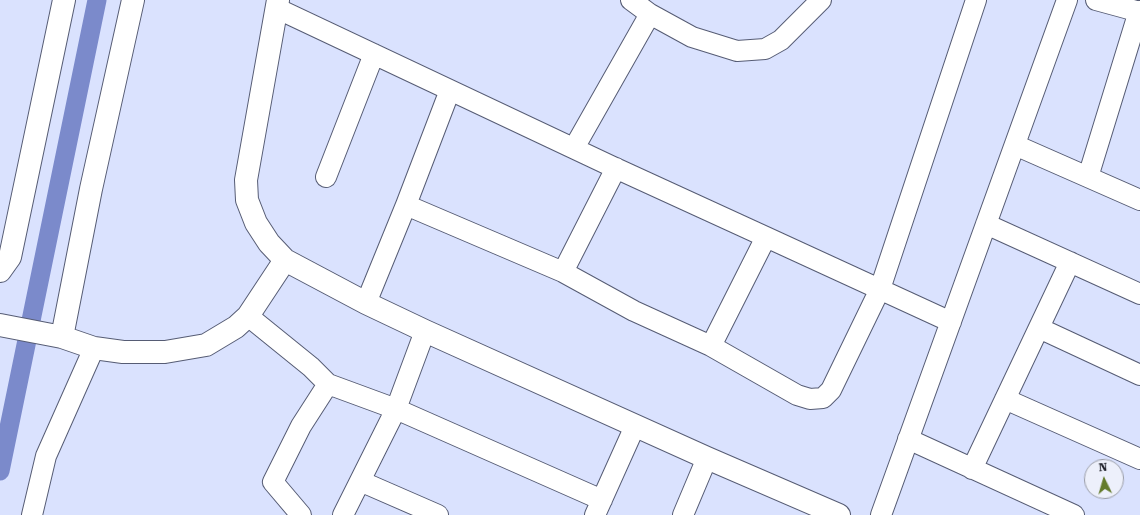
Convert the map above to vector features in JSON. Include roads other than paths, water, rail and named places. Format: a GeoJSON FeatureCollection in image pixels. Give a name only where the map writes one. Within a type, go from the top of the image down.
{"type":"FeatureCollection","features":[{"type":"Feature","properties":{"kind":"street"},"geometry":{"type":"LineString","coordinates":[[0,271],[10,257],[64,0]]}},
{"type":"Feature","properties":{"kind":"street"},"geometry":{"type":"LineString","coordinates":[[53,335],[91,189],[133,0]]}},
{"type":"Feature","properties":{"kind":"street"},"geometry":{"type":"LineString","coordinates":[[631,0],[650,14],[692,37],[737,51],[765,49],[781,40],[821,0]]}},
{"type":"Feature","properties":{"kind":"street"},"geometry":{"type":"LineString","coordinates":[[406,204],[563,272],[634,311],[711,346],[797,395],[810,399],[823,398],[831,390],[880,289],[976,0]]}},
{"type":"Feature","properties":{"kind":"street"},"geometry":{"type":"LineString","coordinates":[[881,515],[1067,0]]}},
{"type":"Feature","properties":{"kind":"street"},"geometry":{"type":"LineString","coordinates":[[1088,177],[1139,12],[1096,0]]}},
{"type":"Feature","properties":{"kind":"street"},"geometry":{"type":"LineString","coordinates":[[839,515],[635,426],[425,331],[366,303],[285,260],[269,243],[256,223],[247,200],[246,180],[277,4],[374,54],[450,90],[951,322]]}},
{"type":"Feature","properties":{"kind":"street"},"geometry":{"type":"LineString","coordinates":[[574,148],[650,14]]}},
{"type":"Feature","properties":{"kind":"street"},"geometry":{"type":"LineString","coordinates":[[326,177],[374,54]]}},
{"type":"Feature","properties":{"kind":"street"},"geometry":{"type":"LineString","coordinates":[[366,303],[450,90]]}},
{"type":"Feature","properties":{"kind":"street"},"geometry":{"type":"LineString","coordinates":[[1015,145],[1140,200]]}},
{"type":"Feature","properties":{"kind":"street"},"geometry":{"type":"LineString","coordinates":[[563,272],[616,168]]}},
{"type":"Feature","properties":{"kind":"street"},"geometry":{"type":"LineString","coordinates":[[986,224],[1140,294]]}},
{"type":"Feature","properties":{"kind":"street"},"geometry":{"type":"LineString","coordinates":[[711,346],[766,236]]}},
{"type":"Feature","properties":{"kind":"street"},"geometry":{"type":"LineString","coordinates":[[3,325],[53,335],[94,348],[123,352],[165,352],[206,345],[236,327],[248,316],[285,260]]}},
{"type":"Feature","properties":{"kind":"street"},"geometry":{"type":"LineString","coordinates":[[972,469],[1070,262]]}},
{"type":"Feature","properties":{"kind":"street"},"geometry":{"type":"LineString","coordinates":[[248,316],[311,367],[328,384],[396,409],[598,508],[635,426]]}},
{"type":"Feature","properties":{"kind":"street"},"geometry":{"type":"LineString","coordinates":[[1039,328],[1140,375]]}},
{"type":"Feature","properties":{"kind":"street"},"geometry":{"type":"LineString","coordinates":[[343,515],[396,409],[425,331]]}},
{"type":"Feature","properties":{"kind":"street"},"geometry":{"type":"LineString","coordinates":[[32,515],[46,456],[94,348]]}},
{"type":"Feature","properties":{"kind":"street"},"geometry":{"type":"LineString","coordinates":[[301,515],[273,482],[301,426],[328,384]]}},
{"type":"Feature","properties":{"kind":"street"},"geometry":{"type":"LineString","coordinates":[[1005,399],[1140,459]]}},
{"type":"Feature","properties":{"kind":"street"},"geometry":{"type":"LineString","coordinates":[[908,439],[1074,515]]}},
{"type":"Feature","properties":{"kind":"street"},"geometry":{"type":"LineString","coordinates":[[683,515],[707,458]]}},
{"type":"Feature","properties":{"kind":"street"},"geometry":{"type":"LineString","coordinates":[[360,481],[438,515]]}},
{"type":"Feature","properties":{"kind":"waterway"},"geometry":{"type":"LineString","coordinates":[[0,471],[97,0]]}}]}
